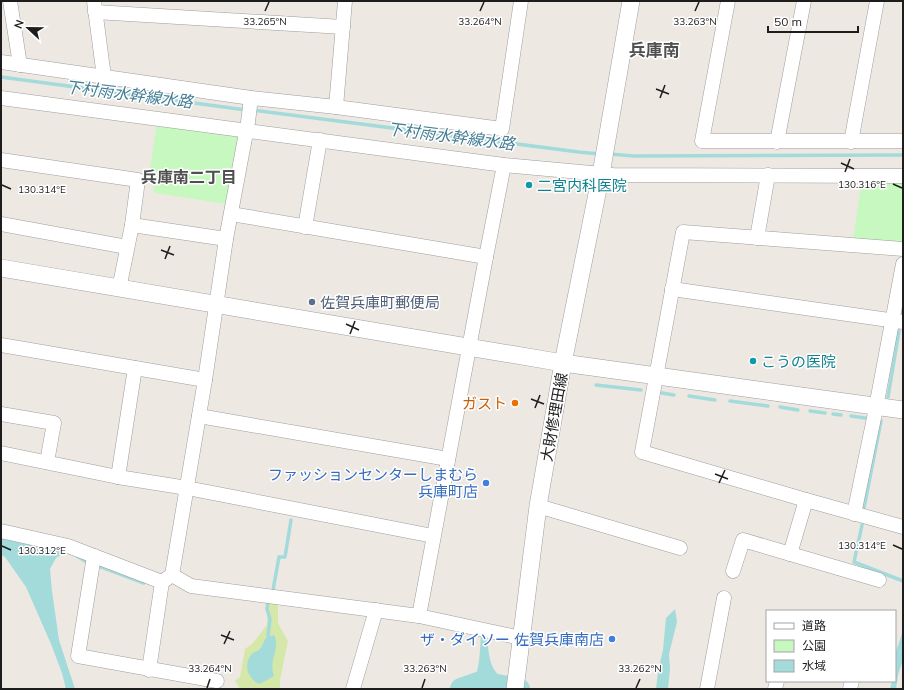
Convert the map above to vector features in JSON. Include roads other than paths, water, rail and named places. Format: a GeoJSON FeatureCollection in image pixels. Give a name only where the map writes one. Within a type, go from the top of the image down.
{"type":"FeatureCollection","features":[{"type":"Feature","properties":{"kind":"street"},"geometry":{"type":"LineString","coordinates":[[10,1],[20,65]]}},
{"type":"Feature","properties":{"kind":"street"},"geometry":{"type":"LineString","coordinates":[[336,107],[346,1]]}},
{"type":"Feature","properties":{"kind":"street"},"geometry":{"type":"LineString","coordinates":[[1,62],[251,98],[336,107],[502,129],[521,1]]}},
{"type":"Feature","properties":{"kind":"street","name":"大財修理田線"},"geometry":{"type":"LineString","coordinates":[[516,682],[538,506],[563,363],[602,168],[631,1]]}},
{"type":"Feature","properties":{"kind":"street"},"geometry":{"type":"LineString","coordinates":[[728,1],[702,142],[903,142]]}},
{"type":"Feature","properties":{"kind":"street"},"geometry":{"type":"LineString","coordinates":[[777,142],[804,1]]}},
{"type":"Feature","properties":{"kind":"street"},"geometry":{"type":"LineString","coordinates":[[851,142],[877,1]]}},
{"type":"Feature","properties":{"kind":"street"},"geometry":{"type":"LineString","coordinates":[[104,77],[94,7],[343,27]]}},
{"type":"Feature","properties":{"kind":"street"},"geometry":{"type":"LineString","coordinates":[[1,98],[247,126],[320,140],[504,165],[768,175],[903,176]]}},
{"type":"Feature","properties":{"kind":"street"},"geometry":{"type":"LineString","coordinates":[[149,670],[187,488],[226,239],[251,98]]}},
{"type":"Feature","properties":{"kind":"street"},"geometry":{"type":"LineString","coordinates":[[305,227],[320,140]]}},
{"type":"Feature","properties":{"kind":"street"},"geometry":{"type":"LineString","coordinates":[[1,162],[138,180],[132,225],[120,289]]}},
{"type":"Feature","properties":{"kind":"street"},"geometry":{"type":"LineString","coordinates":[[419,616],[504,165]]}},
{"type":"Feature","properties":{"kind":"street"},"geometry":{"type":"LineString","coordinates":[[757,238],[768,175]]}},
{"type":"Feature","properties":{"kind":"street"},"geometry":{"type":"LineString","coordinates":[[231,214],[486,257]]}},
{"type":"Feature","properties":{"kind":"street"},"geometry":{"type":"LineString","coordinates":[[1,224],[127,247]]}},
{"type":"Feature","properties":{"kind":"street"},"geometry":{"type":"LineString","coordinates":[[132,225],[226,239]]}},
{"type":"Feature","properties":{"kind":"street"},"geometry":{"type":"LineString","coordinates":[[903,249],[683,232],[642,452],[903,528]]}},
{"type":"Feature","properties":{"kind":"street"},"geometry":{"type":"LineString","coordinates":[[854,514],[876,407],[898,321],[903,264]]}},
{"type":"Feature","properties":{"kind":"street"},"geometry":{"type":"LineString","coordinates":[[1,268],[563,363],[903,410]]}},
{"type":"Feature","properties":{"kind":"street"},"geometry":{"type":"LineString","coordinates":[[672,289],[898,321]]}},
{"type":"Feature","properties":{"kind":"street"},"geometry":{"type":"LineString","coordinates":[[1,345],[205,380]]}},
{"type":"Feature","properties":{"kind":"street"},"geometry":{"type":"LineString","coordinates":[[118,477],[135,368]]}},
{"type":"Feature","properties":{"kind":"street"},"geometry":{"type":"LineString","coordinates":[[1,414],[54,423],[47,462]]}},
{"type":"Feature","properties":{"kind":"street"},"geometry":{"type":"LineString","coordinates":[[199,416],[448,459]]}},
{"type":"Feature","properties":{"kind":"street"},"geometry":{"type":"LineString","coordinates":[[1,453],[118,477],[187,488],[434,536]]}},
{"type":"Feature","properties":{"kind":"street"},"geometry":{"type":"LineString","coordinates":[[790,554],[806,500]]}},
{"type":"Feature","properties":{"kind":"street"},"geometry":{"type":"LineString","coordinates":[[538,506],[680,548]]}},
{"type":"Feature","properties":{"kind":"street"},"geometry":{"type":"LineString","coordinates":[[1,531],[68,546],[94,556],[191,586],[419,616],[521,638]]}},
{"type":"Feature","properties":{"kind":"street"},"geometry":{"type":"LineString","coordinates":[[733,571],[743,540],[879,580]]}},
{"type":"Feature","properties":{"kind":"street"},"geometry":{"type":"LineString","coordinates":[[94,556],[78,656],[149,670],[217,681]]}},
{"type":"Feature","properties":{"kind":"street"},"geometry":{"type":"LineString","coordinates":[[707,689],[724,598]]}},
{"type":"Feature","properties":{"kind":"street"},"geometry":{"type":"LineString","coordinates":[[353,689],[376,610]]}},
{"type":"Feature","properties":{"kind":"water"},"geometry":{"type":"Polygon","coordinates":[[[1,538],[50,550],[67,551],[56,558],[50,569],[59,640],[75,689],[66,689],[62,673],[51,644],[26,587],[5,557],[1,555],[1,538]]]}},
{"type":"Feature","properties":{"kind":"water"},"geometry":{"type":"Polygon","coordinates":[[[675,609],[677,622],[669,654],[670,669],[668,689],[656,689],[658,671],[663,650],[666,618],[675,609]]]}},
{"type":"Feature","properties":{"kind":"water"},"geometry":{"type":"Polygon","coordinates":[[[903,631],[903,660],[898,675],[896,689],[890,689],[892,682],[896,682],[896,651],[903,631]]]}},
{"type":"Feature","properties":{"kind":"water"},"geometry":{"type":"Polygon","coordinates":[[[274,635],[276,645],[272,664],[274,676],[260,684],[250,676],[247,663],[251,655],[259,650],[265,639],[274,635]]]}},
{"type":"Feature","properties":{"kind":"water"},"geometry":{"type":"Polygon","coordinates":[[[481,635],[487,639],[492,665],[501,677],[499,689],[450,689],[467,685],[475,678],[479,660],[481,635]]]}},
{"type":"Feature","properties":{"kind":"waterway","name":"下村雨水幹線水路"},"geometry":{"type":"LineString","coordinates":[[1,77],[246,110]]}},
{"type":"Feature","properties":{"kind":"waterway","name":"下村雨水幹線水路"},"geometry":{"type":"LineString","coordinates":[[252,110],[599,154]]}},
{"type":"Feature","properties":{"kind":"waterway","name":"下村雨水幹線水路"},"geometry":{"type":"LineString","coordinates":[[609,154],[634,156],[903,155]]}},
{"type":"Feature","properties":{"kind":"waterway"},"geometry":{"type":"LineString","coordinates":[[901,316],[903,304]]}},
{"type":"Feature","properties":{"kind":"waterway"},"geometry":{"type":"LineString","coordinates":[[888,397],[899,331]]}},
{"type":"Feature","properties":{"kind":"waterway"},"geometry":{"type":"LineString","coordinates":[[596,385],[641,390]]}},
{"type":"Feature","properties":{"kind":"waterway"},"geometry":{"type":"LineString","coordinates":[[662,393],[674,395]]}},
{"type":"Feature","properties":{"kind":"waterway"},"geometry":{"type":"LineString","coordinates":[[689,396],[715,400]]}},
{"type":"Feature","properties":{"kind":"waterway"},"geometry":{"type":"LineString","coordinates":[[730,401],[768,406]]}},
{"type":"Feature","properties":{"kind":"waterway"},"geometry":{"type":"LineString","coordinates":[[780,407],[798,410]]}},
{"type":"Feature","properties":{"kind":"waterway"},"geometry":{"type":"LineString","coordinates":[[810,411],[825,413]]}},
{"type":"Feature","properties":{"kind":"waterway"},"geometry":{"type":"LineString","coordinates":[[833,414],[841,415]]}},
{"type":"Feature","properties":{"kind":"waterway"},"geometry":{"type":"LineString","coordinates":[[851,416],[865,418]]}},
{"type":"Feature","properties":{"kind":"waterway"},"geometry":{"type":"LineString","coordinates":[[864,508],[881,421]]}},
{"type":"Feature","properties":{"kind":"waterway"},"geometry":{"type":"LineString","coordinates":[[273,590],[279,557],[285,557],[291,520]]}},
{"type":"Feature","properties":{"kind":"waterway"},"geometry":{"type":"LineString","coordinates":[[862,525],[854,562],[903,581]]}},
{"type":"Feature","properties":{"kind":"waterway"},"geometry":{"type":"LineString","coordinates":[[77,556],[85,561]]}},
{"type":"Feature","properties":{"kind":"waterway"},"geometry":{"type":"LineString","coordinates":[[96,565],[144,583]]}},
{"type":"Feature","properties":{"kind":"waterway"},"geometry":{"type":"LineString","coordinates":[[268,601],[267,609],[270,619],[268,636]]}},
{"type":"Feature","properties":{"kind":"waterway"},"geometry":{"type":"LineString","coordinates":[[461,689],[481,682],[519,689]]}},
{"type":"Feature","properties":{"kind":"place","name":"二宮内科医院"},"geometry":{"type":"Point","coordinates":[529,185]}},
{"type":"Feature","properties":{"kind":"place","name":"佐賀兵庫町郵便局"},"geometry":{"type":"Point","coordinates":[312,302]}},
{"type":"Feature","properties":{"kind":"place","name":"こうの医院"},"geometry":{"type":"Point","coordinates":[753,361]}},
{"type":"Feature","properties":{"kind":"place","name":"ガスト"},"geometry":{"type":"Point","coordinates":[515,403]}},
{"type":"Feature","properties":{"kind":"place","name":"ファッションセンターしまむら 兵庫町店"},"geometry":{"type":"Point","coordinates":[486,483]}},
{"type":"Feature","properties":{"kind":"place","name":"ザ・ダイソー 佐賀兵庫南店"},"geometry":{"type":"Point","coordinates":[612,639]}},
{"type":"Feature","properties":{"kind":"district","name":"兵庫南"},"geometry":{"type":"Point","coordinates":[654,49]}},
{"type":"Feature","properties":{"kind":"district","name":"兵庫南二丁目"},"geometry":{"type":"Point","coordinates":[189,177]}}]}
